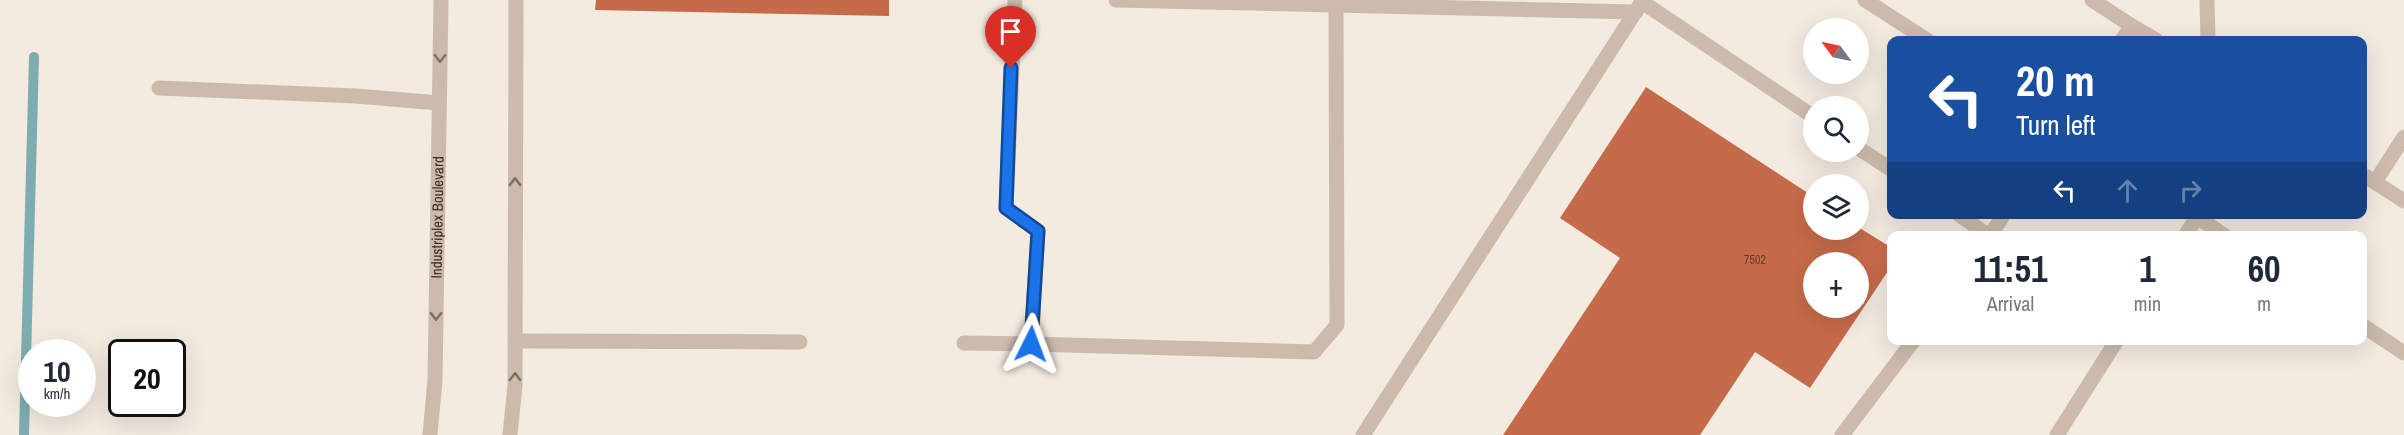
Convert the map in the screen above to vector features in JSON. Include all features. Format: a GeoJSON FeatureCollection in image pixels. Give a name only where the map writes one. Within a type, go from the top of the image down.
{"type":"FeatureCollection","features":[{"type":"Feature","properties":{"kind":"street","name":"Industriplex Boulevard"},"geometry":{"type":"LineString","coordinates":[[430,435],[435,380],[441,0]]}},
{"type":"Feature","properties":{"kind":"street"},"geometry":{"type":"LineString","coordinates":[[510,435],[515,385],[516,0]]}},
{"type":"Feature","properties":{"kind":"street"},"geometry":{"type":"LineString","coordinates":[[1014,0],[1006,208],[1038,231],[1031,344]]}},
{"type":"Feature","properties":{"kind":"street"},"geometry":{"type":"LineString","coordinates":[[1116,0],[1336,6],[1640,5],[1803,110]]}},
{"type":"Feature","properties":{"kind":"street"},"geometry":{"type":"LineString","coordinates":[[1865,0],[1921,36]]}},
{"type":"Feature","properties":{"kind":"street"},"geometry":{"type":"LineString","coordinates":[[2092,0],[2149,36]]}},
{"type":"Feature","properties":{"kind":"street"},"geometry":{"type":"LineString","coordinates":[[2207,0],[2208,36]]}},
{"type":"Feature","properties":{"kind":"street"},"geometry":{"type":"LineString","coordinates":[[1363,435],[1640,5]]}},
{"type":"Feature","properties":{"kind":"street"},"geometry":{"type":"LineString","coordinates":[[963,343],[1314,352],[1336,325],[1336,6]]}},
{"type":"Feature","properties":{"kind":"street"},"geometry":{"type":"LineString","coordinates":[[2125,36],[2133,26]]}},
{"type":"Feature","properties":{"kind":"street"},"geometry":{"type":"LineString","coordinates":[[159,88],[356,96],[439,103]]}},
{"type":"Feature","properties":{"kind":"street"},"geometry":{"type":"LineString","coordinates":[[2404,137],[2369,178],[2404,201]]}},
{"type":"Feature","properties":{"kind":"street"},"geometry":{"type":"LineString","coordinates":[[1869,155],[1887,167]]}},
{"type":"Feature","properties":{"kind":"street"},"geometry":{"type":"LineString","coordinates":[[1965,219],[1983,231]]}},
{"type":"Feature","properties":{"kind":"street"},"geometry":{"type":"LineString","coordinates":[[2200,219],[2218,231]]}},
{"type":"Feature","properties":{"kind":"street"},"geometry":{"type":"LineString","coordinates":[[2367,329],[2404,353]]}},
{"type":"Feature","properties":{"kind":"street"},"geometry":{"type":"LineString","coordinates":[[515,341],[800,342]]}},
{"type":"Feature","properties":{"kind":"street"},"geometry":{"type":"LineString","coordinates":[[1842,435],[1910,345]]}},
{"type":"Feature","properties":{"kind":"street"},"geometry":{"type":"LineString","coordinates":[[2057,435],[2114,345]]}},
{"type":"Feature","properties":{"kind":"building"},"geometry":{"type":"Polygon","coordinates":[[[596,0],[889,0],[889,16],[595,10],[596,0]]]}},
{"type":"Feature","properties":{"kind":"building"},"geometry":{"type":"Polygon","coordinates":[[[1646,87],[1803,190],[1803,240],[1869,240],[1869,234],[1887,245],[1887,272],[1869,300],[1869,252],[1803,252],[1803,318],[1857,318],[1810,388],[1755,352],[1700,435],[1503,435],[1620,258],[1560,218],[1646,87]]]}},
{"type":"Feature","properties":{"kind":"waterway"},"geometry":{"type":"LineString","coordinates":[[24,435],[34,57]]}},
{"type":"Feature","properties":{"kind":"route"},"geometry":{"type":"LineString","coordinates":[[1011,68],[1006,208],[1038,231],[1031,344]]}}]}
